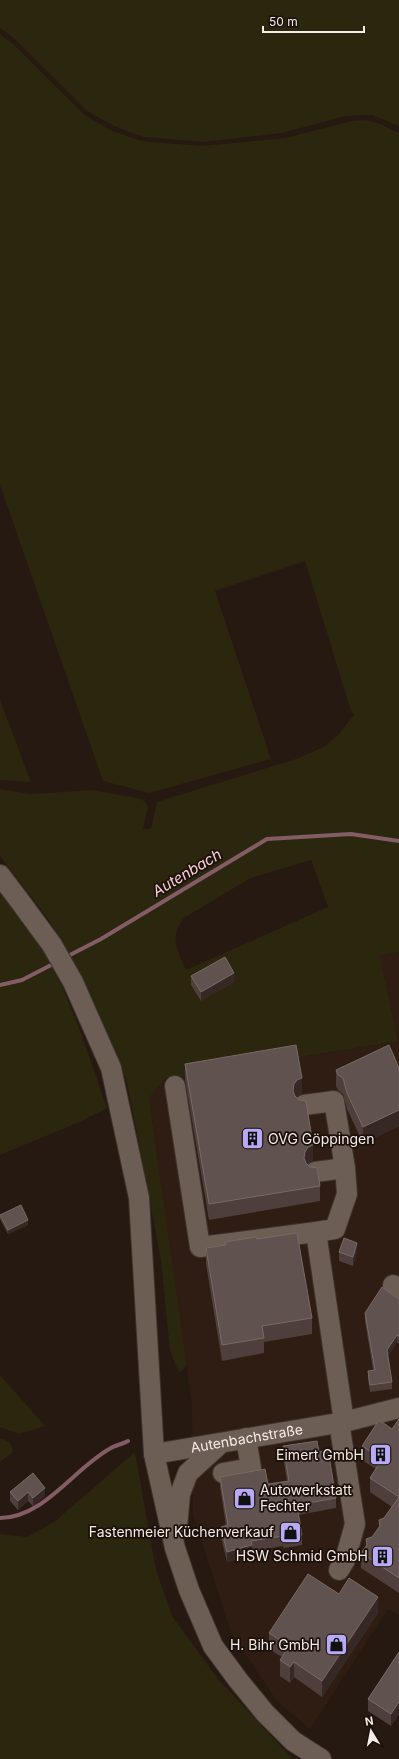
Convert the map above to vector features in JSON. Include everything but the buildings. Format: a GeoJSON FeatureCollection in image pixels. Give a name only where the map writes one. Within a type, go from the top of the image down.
{"type":"FeatureCollection","features":[{"type":"Feature","properties":{"kind":"street"},"geometry":{"type":"LineString","coordinates":[[0,875],[52,945],[73,982],[111,1068],[138,1198],[154,1454],[175,1548],[189,1590],[214,1646],[238,1680],[265,1713],[293,1741],[321,1759]]}},
{"type":"Feature","properties":{"kind":"street"},"geometry":{"type":"LineString","coordinates":[[175,1086],[200,1247],[334,1229],[347,1194],[345,1168],[334,1100],[304,1105]]}},
{"type":"Feature","properties":{"kind":"street"},"geometry":{"type":"LineString","coordinates":[[315,1172],[345,1168]]}},
{"type":"Feature","properties":{"kind":"street"},"geometry":{"type":"LineString","coordinates":[[316,1232],[355,1524],[345,1560],[339,1570]]}},
{"type":"Feature","properties":{"kind":"street","name":"Autenbachstraße"},"geometry":{"type":"LineString","coordinates":[[154,1454],[341,1422],[399,1408]]}},
{"type":"Feature","properties":{"kind":"street"},"geometry":{"type":"LineString","coordinates":[[223,1473],[251,1468],[246,1438]]}},
{"type":"Feature","properties":{"kind":"street"},"geometry":{"type":"LineString","coordinates":[[175,1548],[180,1494],[188,1472],[221,1442]]}},
{"type":"Feature","properties":{"kind":"shaded area"},"geometry":{"type":"Polygon","coordinates":[[[0,0],[399,0],[399,126],[372,115],[346,116],[282,133],[205,142],[143,137],[114,126],[87,111],[15,39],[0,28],[0,0]]]}},
{"type":"Feature","properties":{"kind":"shaded area"},"geometry":{"type":"Polygon","coordinates":[[[0,34],[12,43],[85,115],[110,130],[141,141],[202,146],[285,138],[352,121],[365,120],[378,123],[399,133],[399,952],[380,956],[398,1041],[165,1079],[149,1098],[187,1366],[179,1373],[170,1351],[161,1260],[127,1082],[80,972],[48,919],[0,856],[0,789],[30,794],[93,790],[142,799],[148,806],[143,829],[151,829],[157,802],[299,758],[325,746],[339,734],[354,715],[350,708],[305,561],[215,591],[271,759],[149,793],[103,781],[0,485],[0,34]],[[311,860],[251,878],[184,918],[176,932],[176,944],[186,970],[328,907],[311,860]]]}},
{"type":"Feature","properties":{"kind":"shaded area"},"geometry":{"type":"Polygon","coordinates":[[[0,700],[31,782],[0,780],[0,700]]]}},
{"type":"Feature","properties":{"kind":"shaded area"},"geometry":{"type":"Polygon","coordinates":[[[0,886],[51,959],[81,1033],[107,1108],[82,1121],[0,1155],[0,886]]]}},
{"type":"Feature","properties":{"kind":"shaded area"},"geometry":{"type":"Polygon","coordinates":[[[399,952],[399,1615],[388,1609],[310,1729],[276,1700],[230,1630],[193,1514],[192,1405],[149,1098],[165,1079],[398,1041],[380,956],[399,952]]]}},
{"type":"Feature","properties":{"kind":"shaded area"},"geometry":{"type":"Polygon","coordinates":[[[0,1375],[45,1426],[19,1434],[0,1427],[0,1375]]]}},
{"type":"Feature","properties":{"kind":"shaded area"},"geometry":{"type":"Polygon","coordinates":[[[0,1438],[9,1442],[12,1446],[13,1452],[0,1462],[0,1438]]]}},
{"type":"Feature","properties":{"kind":"shaded area"},"geometry":{"type":"Polygon","coordinates":[[[135,1452],[156,1570],[172,1616],[218,1679],[293,1759],[0,1759],[0,1534],[27,1537],[54,1522],[135,1452]]]}},
{"type":"Feature","properties":{"kind":"waterway","name":"Autenbach"},"geometry":{"type":"LineString","coordinates":[[66,957],[101,939],[267,839],[351,834],[399,841]]}},
{"type":"Feature","properties":{"kind":"waterway","name":"Autenbach"},"geometry":{"type":"LineString","coordinates":[[0,985],[22,980],[57,962]]}},
{"type":"Feature","properties":{"kind":"waterway"},"geometry":{"type":"LineString","coordinates":[[0,1518],[16,1516],[31,1510],[45,1501],[97,1457],[113,1447],[128,1441]]}},
{"type":"Feature","properties":{"kind":"place","name":"OVG Göppingen"},"geometry":{"type":"Point","coordinates":[252,1139]}},
{"type":"Feature","properties":{"kind":"place","name":"Eimert GmbH"},"geometry":{"type":"Point","coordinates":[380,1455]}},
{"type":"Feature","properties":{"kind":"place","name":"Autowerkstatt Fechter"},"geometry":{"type":"Point","coordinates":[245,1498]}},
{"type":"Feature","properties":{"kind":"place","name":"Fastenmeier Küchenverkauf"},"geometry":{"type":"Point","coordinates":[290,1532]}},
{"type":"Feature","properties":{"kind":"place","name":"HSW Schmid GmbH"},"geometry":{"type":"Point","coordinates":[383,1556]}},
{"type":"Feature","properties":{"kind":"place","name":"H. Bihr GmbH"},"geometry":{"type":"Point","coordinates":[336,1645]}}]}
